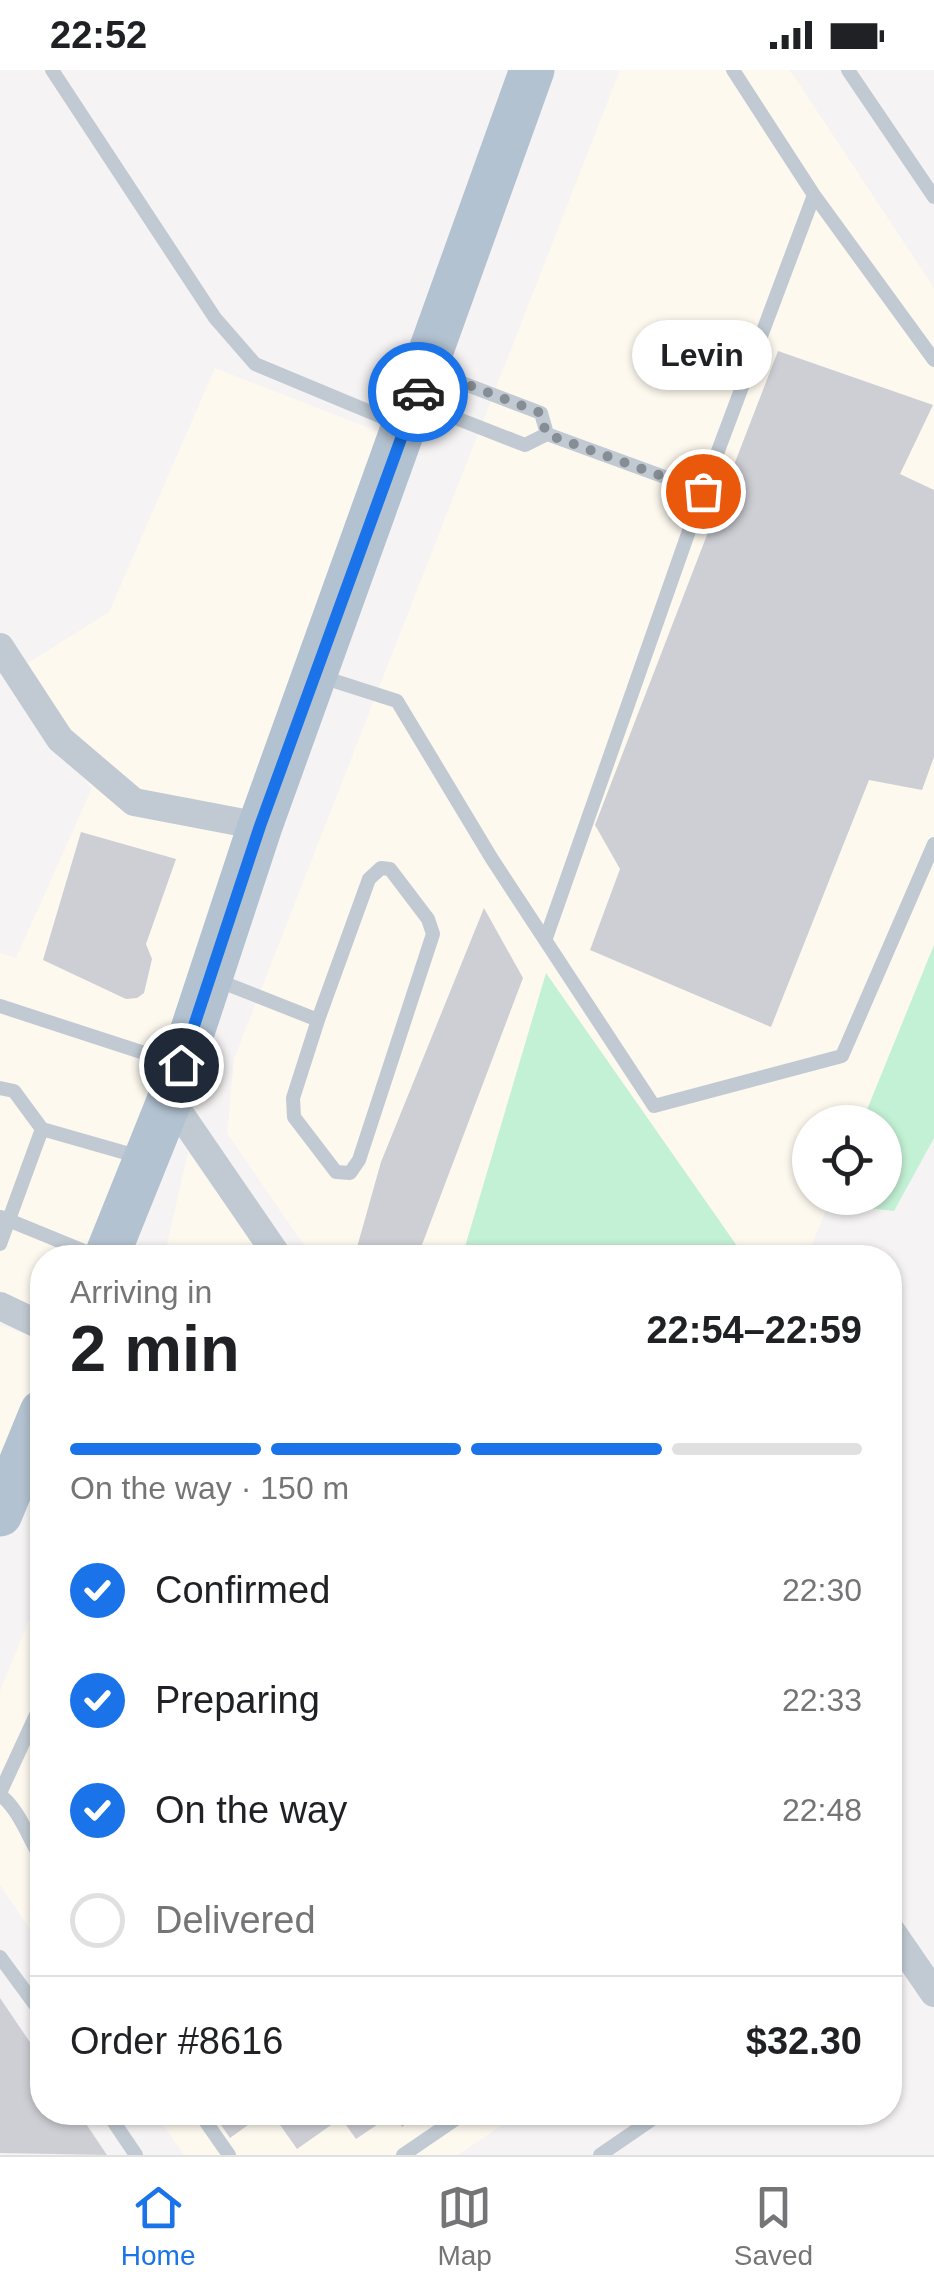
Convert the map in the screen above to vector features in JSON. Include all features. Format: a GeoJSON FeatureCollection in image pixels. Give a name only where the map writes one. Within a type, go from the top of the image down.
{"type":"FeatureCollection","features":[{"type":"Feature","properties":{"kind":"main road"},"geometry":{"type":"LineString","coordinates":[[109,1245],[176,1082],[260,826],[532,70]]}},
{"type":"Feature","properties":{"kind":"main road"},"geometry":{"type":"LineString","coordinates":[[4,1490],[30,1437]]}},
{"type":"Feature","properties":{"kind":"street"},"geometry":{"type":"LineString","coordinates":[[0,647],[60,738],[134,802],[260,826]]}},
{"type":"Feature","properties":{"kind":"street"},"geometry":{"type":"LineString","coordinates":[[176,1082],[271,1245]]}},
{"type":"Feature","properties":{"kind":"street"},"geometry":{"type":"LineString","coordinates":[[0,1306],[30,1320]]}},
{"type":"Feature","properties":{"kind":"street"},"geometry":{"type":"LineString","coordinates":[[902,1946],[934,1993]]}},
{"type":"Feature","properties":{"kind":"lane"},"geometry":{"type":"LineString","coordinates":[[52,70],[215,318],[255,364],[415,399],[541,413],[546,434]]}},
{"type":"Feature","properties":{"kind":"lane"},"geometry":{"type":"LineString","coordinates":[[733,70],[814,195],[934,360]]}},
{"type":"Feature","properties":{"kind":"lane"},"geometry":{"type":"LineString","coordinates":[[848,70],[934,197]]}},
{"type":"Feature","properties":{"kind":"lane"},"geometry":{"type":"LineString","coordinates":[[546,938],[703,491],[814,195]]}},
{"type":"Feature","properties":{"kind":"lane"},"geometry":{"type":"LineString","coordinates":[[415,399],[525,445],[546,434],[703,491]]}},
{"type":"Feature","properties":{"kind":"lane"},"geometry":{"type":"LineString","coordinates":[[315,675],[396,701],[654,1106],[842,1056],[934,844]]}},
{"type":"Feature","properties":{"kind":"lane"},"geometry":{"type":"LineString","coordinates":[[380,868],[390,869],[428,919],[432,934],[359,1160],[350,1173],[336,1172],[294,1117],[292,1098],[318,1020],[369,880],[380,868]]}},
{"type":"Feature","properties":{"kind":"lane"},"geometry":{"type":"LineString","coordinates":[[208,978],[318,1020]]}},
{"type":"Feature","properties":{"kind":"lane"},"geometry":{"type":"LineString","coordinates":[[0,1006],[176,1082]]}},
{"type":"Feature","properties":{"kind":"lane"},"geometry":{"type":"LineString","coordinates":[[0,1088],[14,1091],[42,1129],[146,1159]]}},
{"type":"Feature","properties":{"kind":"lane"},"geometry":{"type":"LineString","coordinates":[[0,1244],[4,1219],[42,1129]]}},
{"type":"Feature","properties":{"kind":"lane"},"geometry":{"type":"LineString","coordinates":[[4,1219],[70,1245]]}},
{"type":"Feature","properties":{"kind":"lane"},"geometry":{"type":"LineString","coordinates":[[30,1728],[0,1794],[11,1802],[30,1841]]}},
{"type":"Feature","properties":{"kind":"lane"},"geometry":{"type":"LineString","coordinates":[[0,1957],[30,1998]]}},
{"type":"Feature","properties":{"kind":"lane"},"geometry":{"type":"LineString","coordinates":[[116,2125],[136,2155]]}},
{"type":"Feature","properties":{"kind":"lane"},"geometry":{"type":"LineString","coordinates":[[208,2125],[229,2155]]}},
{"type":"Feature","properties":{"kind":"lane"},"geometry":{"type":"LineString","coordinates":[[403,2155],[447,2125]]}},
{"type":"Feature","properties":{"kind":"lane"},"geometry":{"type":"LineString","coordinates":[[600,2155],[643,2125]]}},
{"type":"Feature","properties":{"kind":"shaded area"},"geometry":{"type":"Polygon","coordinates":[[[620,70],[790,70],[934,288],[934,945],[869,1105],[792,1105],[792,1215],[824,1215],[812,1245],[737,1245],[546,974],[466,1245],[304,1245],[227,1133],[234,1059],[620,70]]]}},
{"type":"Feature","properties":{"kind":"shaded area"},"geometry":{"type":"Polygon","coordinates":[[[215,368],[387,435],[91,1245],[30,1245],[30,1309],[0,1298],[0,953],[16,958],[92,788],[46,738],[4,678],[109,612],[215,368]]]}},
{"type":"Feature","properties":{"kind":"shaded area"},"geometry":{"type":"Polygon","coordinates":[[[188,1152],[254,1245],[167,1245],[188,1152]]]}},
{"type":"Feature","properties":{"kind":"shaded area"},"geometry":{"type":"Polygon","coordinates":[[[0,1325],[30,1336],[30,1405],[0,1475],[0,1325]]]}},
{"type":"Feature","properties":{"kind":"shaded area"},"geometry":{"type":"Polygon","coordinates":[[[30,1617],[30,1929],[0,1885],[0,1691],[30,1617]]]}},
{"type":"Feature","properties":{"kind":"shaded area"},"geometry":{"type":"Polygon","coordinates":[[[163,2125],[502,2125],[458,2155],[184,2155],[163,2125]]]}},
{"type":"Feature","properties":{"kind":"green space"},"geometry":{"type":"Polygon","coordinates":[[[934,945],[934,1138],[902,1196],[902,1105],[869,1105],[934,945]]]}},
{"type":"Feature","properties":{"kind":"green space"},"geometry":{"type":"Polygon","coordinates":[[[546,973],[736,1245],[466,1245],[546,973]]]}},
{"type":"Feature","properties":{"kind":"building"},"geometry":{"type":"Polygon","coordinates":[[[778,351],[933,405],[900,474],[934,490],[934,757],[922,790],[869,780],[771,1027],[590,950],[620,869],[595,825],[778,351]]]}},
{"type":"Feature","properties":{"kind":"building"},"geometry":{"type":"Polygon","coordinates":[[[81,832],[176,859],[146,944],[152,959],[144,993],[137,998],[126,999],[43,960],[81,832]]]}},
{"type":"Feature","properties":{"kind":"building"},"geometry":{"type":"Polygon","coordinates":[[[484,908],[523,978],[422,1245],[358,1245],[381,1162],[484,908]]]}},
{"type":"Feature","properties":{"kind":"building"},"geometry":{"type":"Polygon","coordinates":[[[0,1998],[30,2042],[30,2125],[87,2125],[107,2155],[0,2153],[0,1998]]]}},
{"type":"Feature","properties":{"kind":"building"},"geometry":{"type":"Polygon","coordinates":[[[221,2125],[248,2125],[230,2138],[221,2125]]]}},
{"type":"Feature","properties":{"kind":"building"},"geometry":{"type":"Polygon","coordinates":[[[280,2125],[331,2125],[297,2149],[280,2125]]]}},
{"type":"Feature","properties":{"kind":"building"},"geometry":{"type":"Polygon","coordinates":[[[346,2125],[377,2125],[356,2139],[346,2125]]]}},
{"type":"Feature","properties":{"kind":"way so far"},"geometry":{"type":"LineString","coordinates":[[418,392],[427,369],[541,413],[546,434],[630,461],[703,491]]}},
{"type":"Feature","properties":{"kind":"place","name":"Levin"},"geometry":{"type":"Point","coordinates":[703,491]}},
{"type":"Feature","properties":{"kind":"route"},"geometry":{"type":"LineString","coordinates":[[181,1065],[260,826],[418,392]]}}]}
